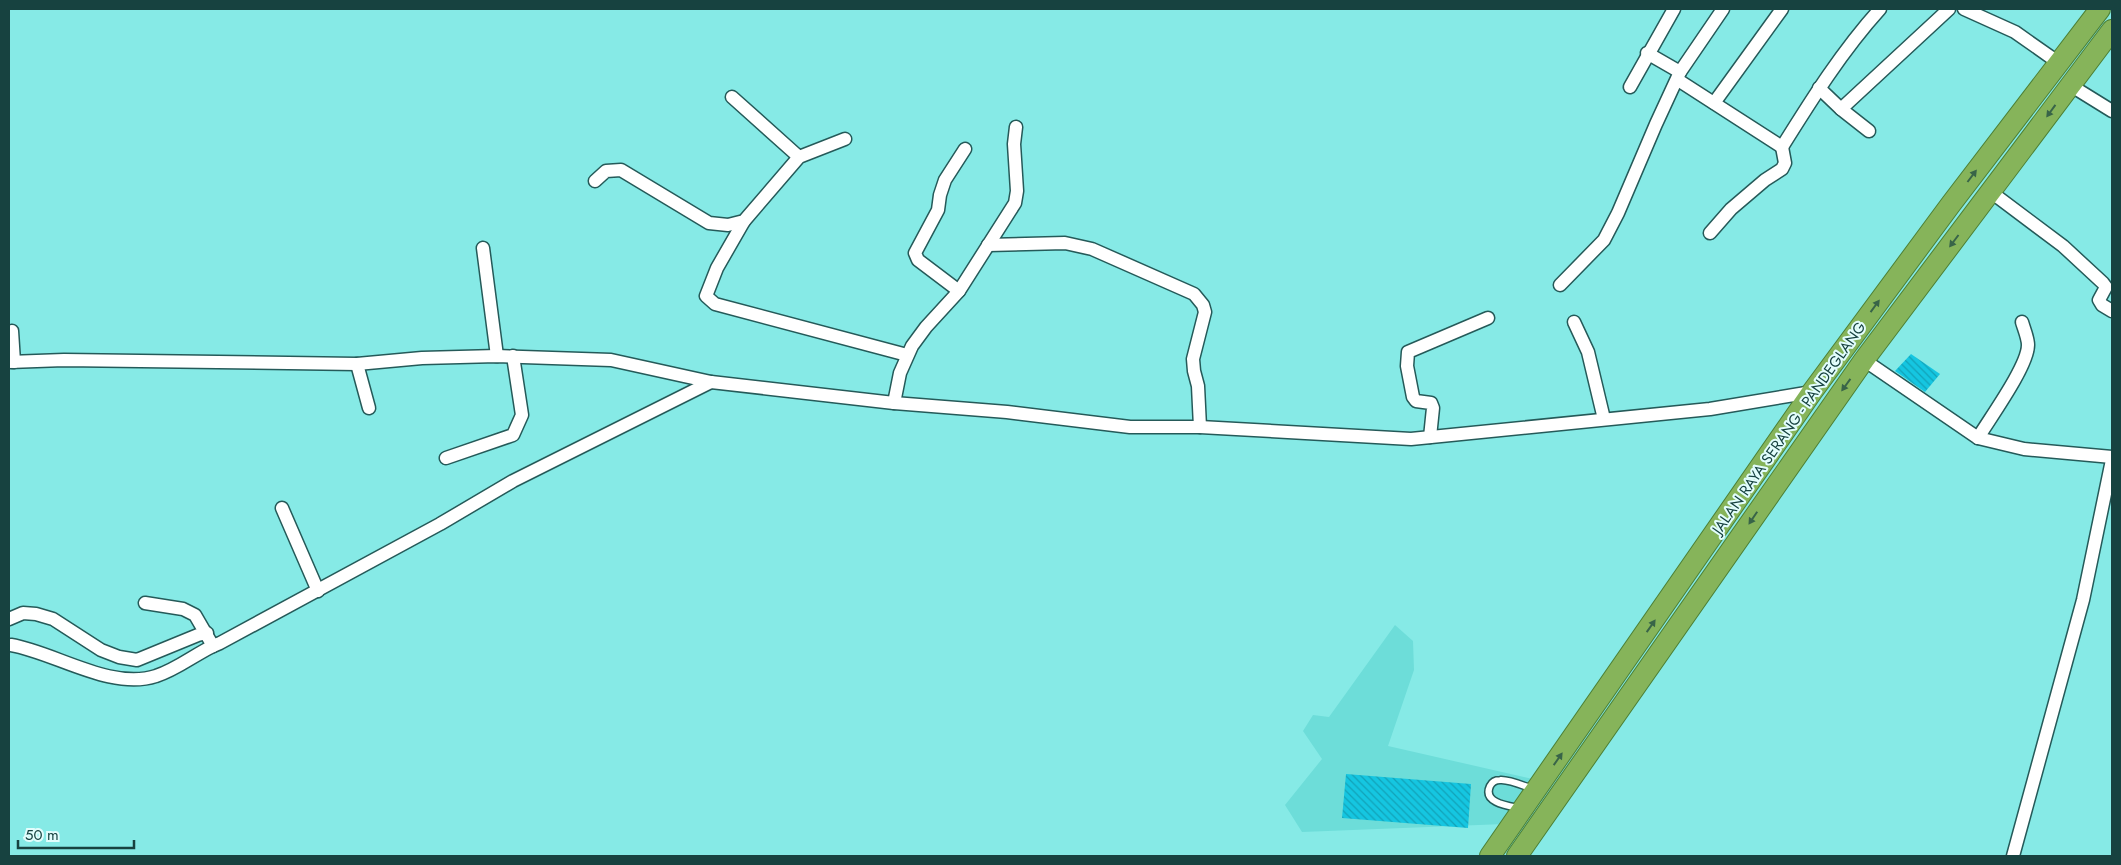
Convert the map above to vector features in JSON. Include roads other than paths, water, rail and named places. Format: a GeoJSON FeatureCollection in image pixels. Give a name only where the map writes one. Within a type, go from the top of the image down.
{"type":"FeatureCollection","features":[{"type":"Feature","properties":{"kind":"highway","name":"JALAN RAYA SERANG - PANDEGLANG"},"geometry":{"type":"LineString","coordinates":[[1500,852],[1523,809],[1812,392],[1950,204],[2100,9]]}},
{"type":"Feature","properties":{"kind":"highway","name":"JALAN RAYA SERANG - PANDEGLANG"},"geometry":{"type":"LineString","coordinates":[[1517,856],[1864,360],[2112,30]]}},
{"type":"Feature","properties":{"kind":"street"},"geometry":{"type":"LineString","coordinates":[[1630,87],[1647,53],[1674,9]]}},
{"type":"Feature","properties":{"kind":"street"},"geometry":{"type":"LineString","coordinates":[[1560,285],[1604,240],[1618,213],[1679,76],[1723,9]]}},
{"type":"Feature","properties":{"kind":"street"},"geometry":{"type":"LineString","coordinates":[[1714,103],[1782,9]]}},
{"type":"Feature","properties":{"kind":"street"},"geometry":{"type":"LineString","coordinates":[[1710,233],[1731,210],[1765,180],[1782,169],[1785,163],[1782,148],[1819,88],[1860,32],[1880,9]]}},
{"type":"Feature","properties":{"kind":"street"},"geometry":{"type":"LineString","coordinates":[[1841,109],[1949,9]]}},
{"type":"Feature","properties":{"kind":"street"},"geometry":{"type":"LineString","coordinates":[[1964,9],[2015,32],[2058,63]]}},
{"type":"Feature","properties":{"kind":"street"},"geometry":{"type":"LineString","coordinates":[[1647,53],[1714,103],[1782,148]]}},
{"type":"Feature","properties":{"kind":"street"},"geometry":{"type":"LineString","coordinates":[[2070,85],[2112,111]]}},
{"type":"Feature","properties":{"kind":"street"},"geometry":{"type":"LineString","coordinates":[[1819,88],[1841,109],[1869,131]]}},
{"type":"Feature","properties":{"kind":"street"},"geometry":{"type":"LineString","coordinates":[[732,97],[798,156]]}},
{"type":"Feature","properties":{"kind":"street"},"geometry":{"type":"LineString","coordinates":[[894,403],[904,364],[912,346],[926,327],[959,291],[1015,203],[1017,191],[1014,144],[1016,127]]}},
{"type":"Feature","properties":{"kind":"street"},"geometry":{"type":"LineString","coordinates":[[844,139],[798,156],[744,221],[710,284],[706,296],[715,304],[904,364]]}},
{"type":"Feature","properties":{"kind":"street"},"geometry":{"type":"LineString","coordinates":[[959,291],[918,260],[915,253],[938,210],[945,180],[965,149]]}},
{"type":"Feature","properties":{"kind":"street"},"geometry":{"type":"LineString","coordinates":[[595,181],[606,171],[621,170],[709,223],[728,225],[744,221]]}},
{"type":"Feature","properties":{"kind":"street"},"geometry":{"type":"LineString","coordinates":[[1991,192],[2063,246],[2098,278],[2106,287],[2099,300],[2102,305],[2112,311]]}},
{"type":"Feature","properties":{"kind":"street"},"geometry":{"type":"LineString","coordinates":[[988,245],[1065,243],[1092,249],[1194,294],[1205,312],[1194,359],[1194,370],[1198,386],[1200,427]]}},
{"type":"Feature","properties":{"kind":"street"},"geometry":{"type":"LineString","coordinates":[[483,248],[497,356]]}},
{"type":"Feature","properties":{"kind":"street"},"geometry":{"type":"LineString","coordinates":[[1430,437],[1433,408],[1431,403],[1416,401],[1413,397],[1408,366],[1408,352],[1488,318]]}},
{"type":"Feature","properties":{"kind":"street"},"geometry":{"type":"LineString","coordinates":[[1574,322],[1588,352],[1604,419]]}},
{"type":"Feature","properties":{"kind":"street"},"geometry":{"type":"LineString","coordinates":[[1978,438],[2019,370],[2025,356],[2028,345],[2022,322]]}},
{"type":"Feature","properties":{"kind":"street"},"geometry":{"type":"LineString","coordinates":[[12,331],[11,362],[64,360],[357,364],[422,358],[497,356],[611,360],[711,382],[894,403],[1007,412],[1130,427],[1200,427],[1411,439],[1710,409],[1812,392]]}},
{"type":"Feature","properties":{"kind":"street"},"geometry":{"type":"LineString","coordinates":[[446,458],[513,435],[522,415],[514,356]]}},
{"type":"Feature","properties":{"kind":"street"},"geometry":{"type":"LineString","coordinates":[[1864,360],[1978,438],[2024,448],[2112,459],[2083,600],[2013,856]]}},
{"type":"Feature","properties":{"kind":"street"},"geometry":{"type":"LineString","coordinates":[[357,364],[369,408]]}},
{"type":"Feature","properties":{"kind":"street"},"geometry":{"type":"LineString","coordinates":[[9,619],[23,613],[36,614],[53,619],[100,650],[119,657],[137,660],[198,635],[209,638],[245,632],[317,588],[440,524],[513,481],[711,382]]}},
{"type":"Feature","properties":{"kind":"street"},"geometry":{"type":"LineString","coordinates":[[282,508],[317,588]]}},
{"type":"Feature","properties":{"kind":"street"},"geometry":{"type":"LineString","coordinates":[[145,603],[183,609],[195,615],[209,638]]}},
{"type":"Feature","properties":{"kind":"street"},"geometry":{"type":"LineString","coordinates":[[11,645],[30,649],[95,672],[122,678],[144,679],[166,672],[209,638]]}},
{"type":"Feature","properties":{"kind":"lane"},"geometry":{"type":"LineString","coordinates":[[1523,809],[1496,802],[1490,795],[1490,786],[1493,782],[1501,779],[1536,790]]}}]}
